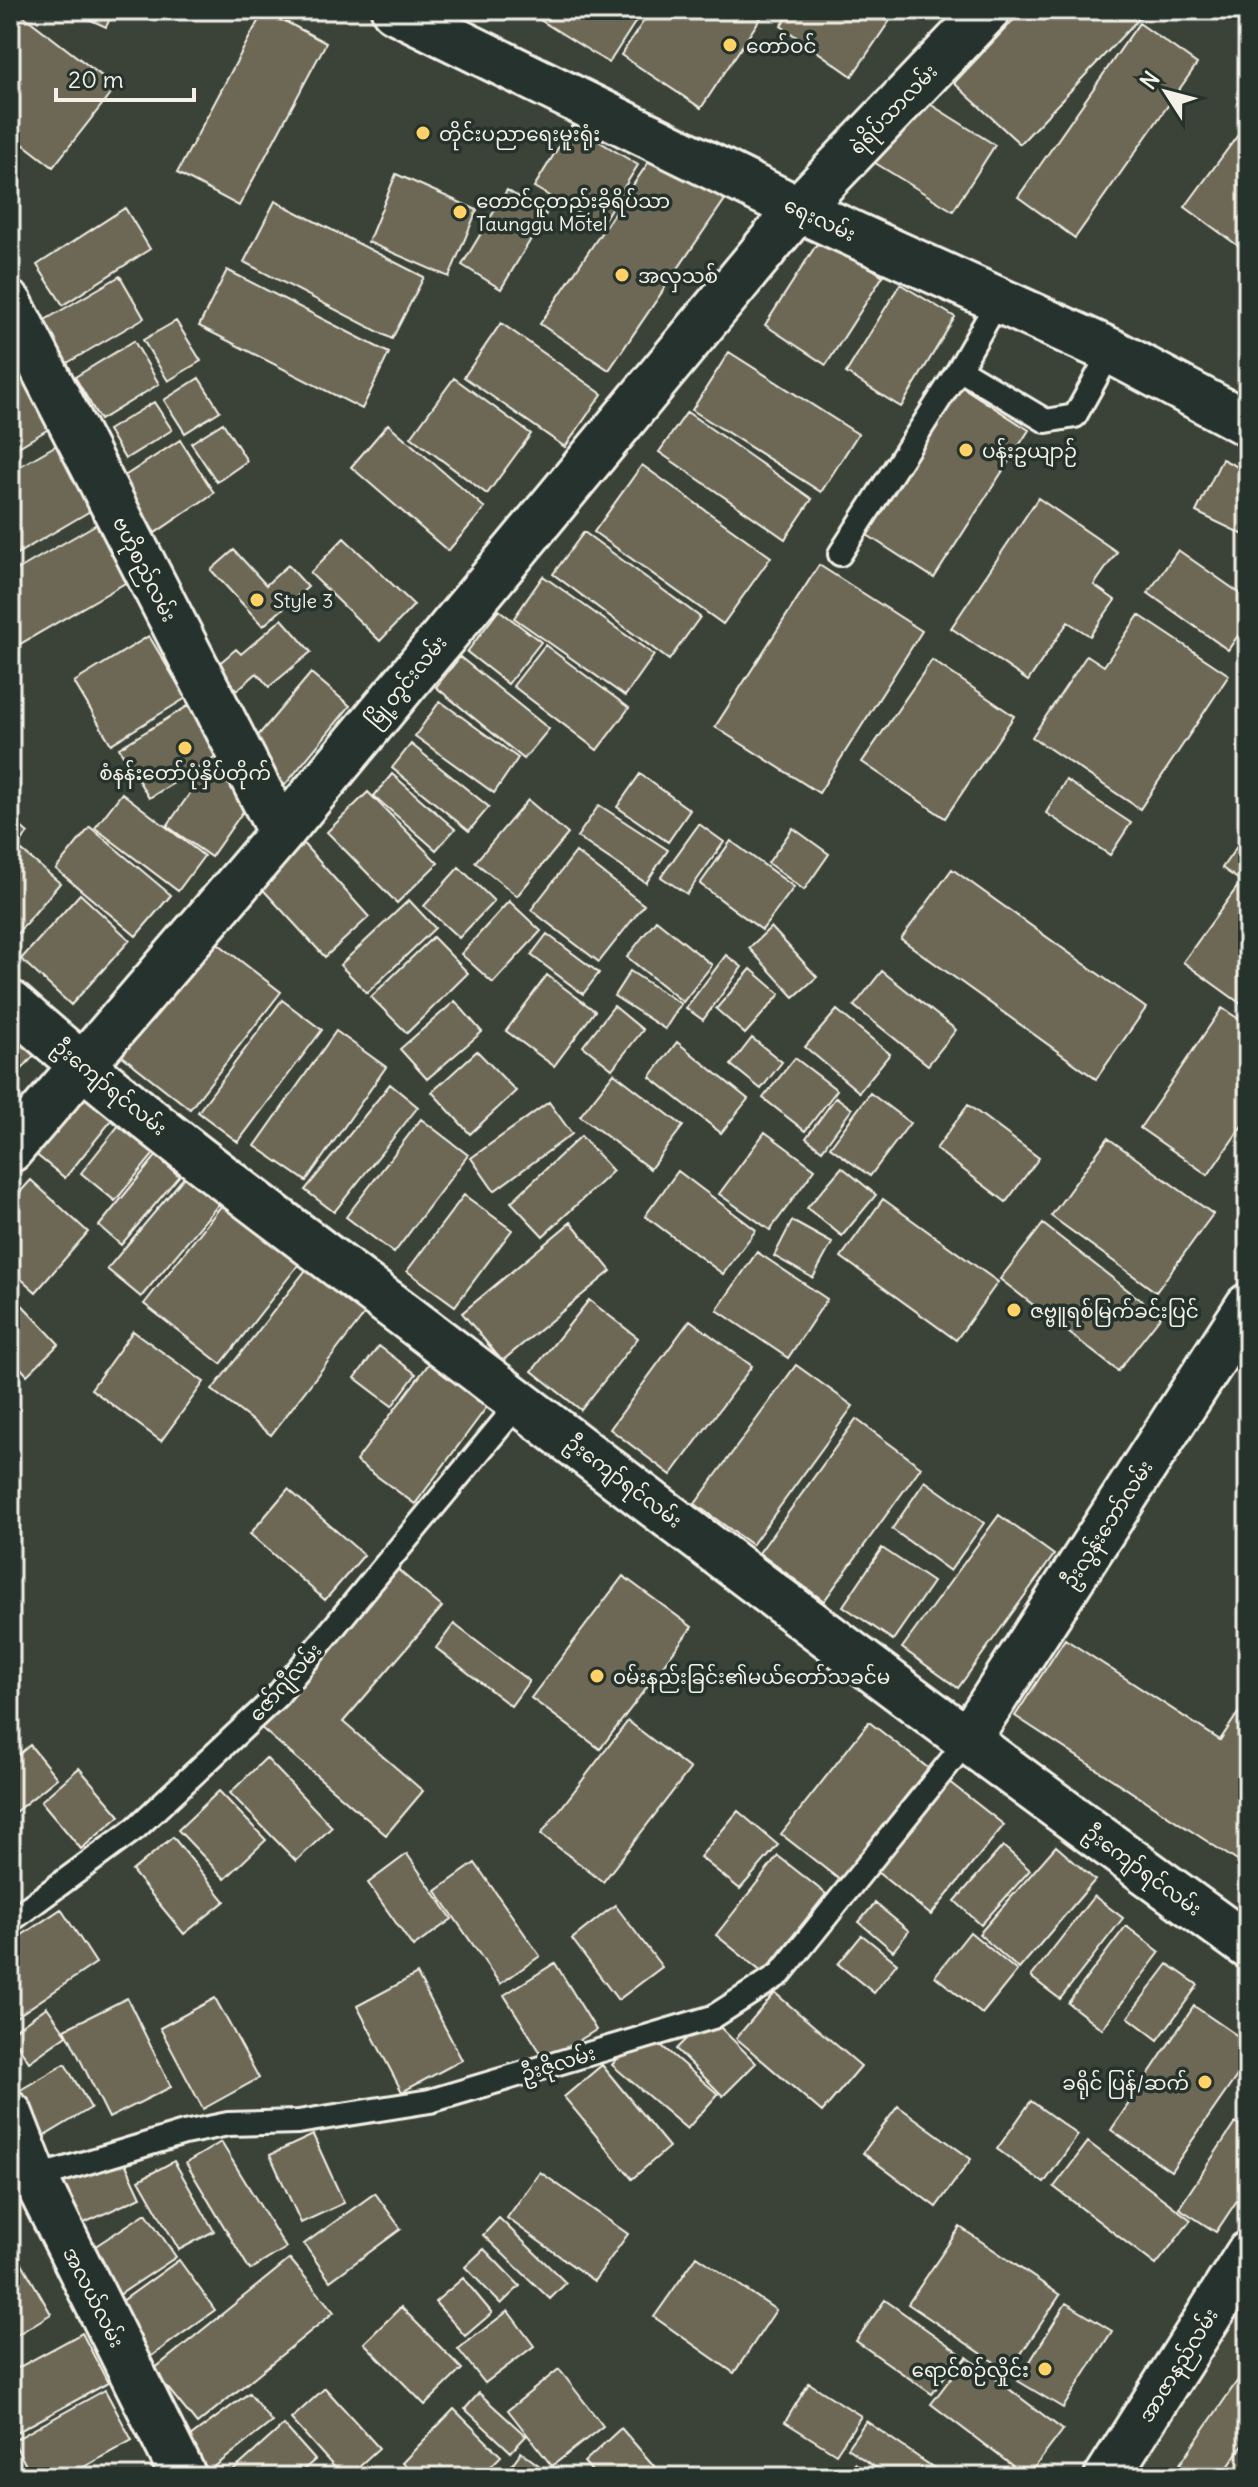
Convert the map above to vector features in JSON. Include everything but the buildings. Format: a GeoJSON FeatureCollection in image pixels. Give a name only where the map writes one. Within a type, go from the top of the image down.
{"type":"FeatureCollection","features":[{"type":"Feature","properties":{"kind":"street","name":"ရေးလမ်း"},"geometry":{"type":"LineString","coordinates":[[394,10],[798,209],[1111,351],[1248,424]]}},
{"type":"Feature","properties":{"kind":"street","name":"ရဲရိပ်သာလမ်း"},"geometry":{"type":"LineString","coordinates":[[798,209],[988,10]]}},
{"type":"Feature","properties":{"kind":"street","name":"မြို့တွင်းလမ်း"},"geometry":{"type":"LineString","coordinates":[[10,1150],[281,833],[798,209]]}},
{"type":"Feature","properties":{"kind":"street","name":"ဗဟိုစည်လမ်း"},"geometry":{"type":"LineString","coordinates":[[10,304],[281,833]]}},
{"type":"Feature","properties":{"kind":"street","name":"ဦးကျော်ရင်လမ်း"},"geometry":{"type":"LineString","coordinates":[[10,1003],[80,1066],[966,1742],[1248,1946]]}},
{"type":"Feature","properties":{"kind":"street","name":"ဦးလွန်းဘော်လမ်း"},"geometry":{"type":"LineString","coordinates":[[966,1742],[1248,1306]]}},
{"type":"Feature","properties":{"kind":"street","name":"အလယ်လမ်း"},"geometry":{"type":"LineString","coordinates":[[10,2114],[35,2178],[184,2477]]}},
{"type":"Feature","properties":{"kind":"street","name":"အာဇာနည်လမ်း"},"geometry":{"type":"LineString","coordinates":[[1107,2477],[1248,2254]]}},
{"type":"Feature","properties":{"kind":"lane"},"geometry":{"type":"LineString","coordinates":[[840,554],[959,369],[998,301]]}},
{"type":"Feature","properties":{"kind":"lane"},"geometry":{"type":"LineString","coordinates":[[959,369],[1046,421],[1075,416],[1111,351]]}},
{"type":"Feature","properties":{"kind":"lane","name":"ဇော်ဂျီလမ်း"},"geometry":{"type":"LineString","coordinates":[[10,1921],[136,1828],[277,1696],[520,1402]]}},
{"type":"Feature","properties":{"kind":"lane","name":"ဦးဇိုလမ်း"},"geometry":{"type":"LineString","coordinates":[[35,2178],[228,2124],[298,2122],[430,2101],[713,2017],[780,1974],[966,1742]]}},
{"type":"Feature","properties":{"kind":"shaded area"},"geometry":{"type":"Polygon","coordinates":[[[1248,2279],[1248,2477],[1122,2477],[1248,2279]]]}},
{"type":"Feature","properties":{"kind":"place","name":"တော်ဝင်"},"geometry":{"type":"Point","coordinates":[730,45]}},
{"type":"Feature","properties":{"kind":"place","name":"တိုင်းပညာရေးမူးရုံး"},"geometry":{"type":"Point","coordinates":[423,133]}},
{"type":"Feature","properties":{"kind":"place","name":"တောင်ငူတည်းခိုရိပ်သာ Taunggu Motel"},"geometry":{"type":"Point","coordinates":[460,212]}},
{"type":"Feature","properties":{"kind":"place","name":"အလှသစ်"},"geometry":{"type":"Point","coordinates":[622,275]}},
{"type":"Feature","properties":{"kind":"place","name":"ပန်းဥယျာဉ်"},"geometry":{"type":"Point","coordinates":[966,450]}},
{"type":"Feature","properties":{"kind":"place","name":"Style 3"},"geometry":{"type":"Point","coordinates":[257,600]}},
{"type":"Feature","properties":{"kind":"place","name":"စံနန်းတော်ပုံနှိပ်တိုက်"},"geometry":{"type":"Point","coordinates":[185,748]}},
{"type":"Feature","properties":{"kind":"place","name":"ဇဗ္ဗူရစ်မြက်ခင်းပြင်"},"geometry":{"type":"Point","coordinates":[1014,1310]}},
{"type":"Feature","properties":{"kind":"place","name":"၀မ်းနည်းခြင်း၏မယ်တော်သခင်မ"},"geometry":{"type":"Point","coordinates":[597,1676]}},
{"type":"Feature","properties":{"kind":"place","name":"ခရိုင် ပြန်/ဆက်"},"geometry":{"type":"Point","coordinates":[1205,2082]}},
{"type":"Feature","properties":{"kind":"place","name":"ရောင်စဉ်လှိုင်း"},"geometry":{"type":"Point","coordinates":[1045,2369]}}]}
